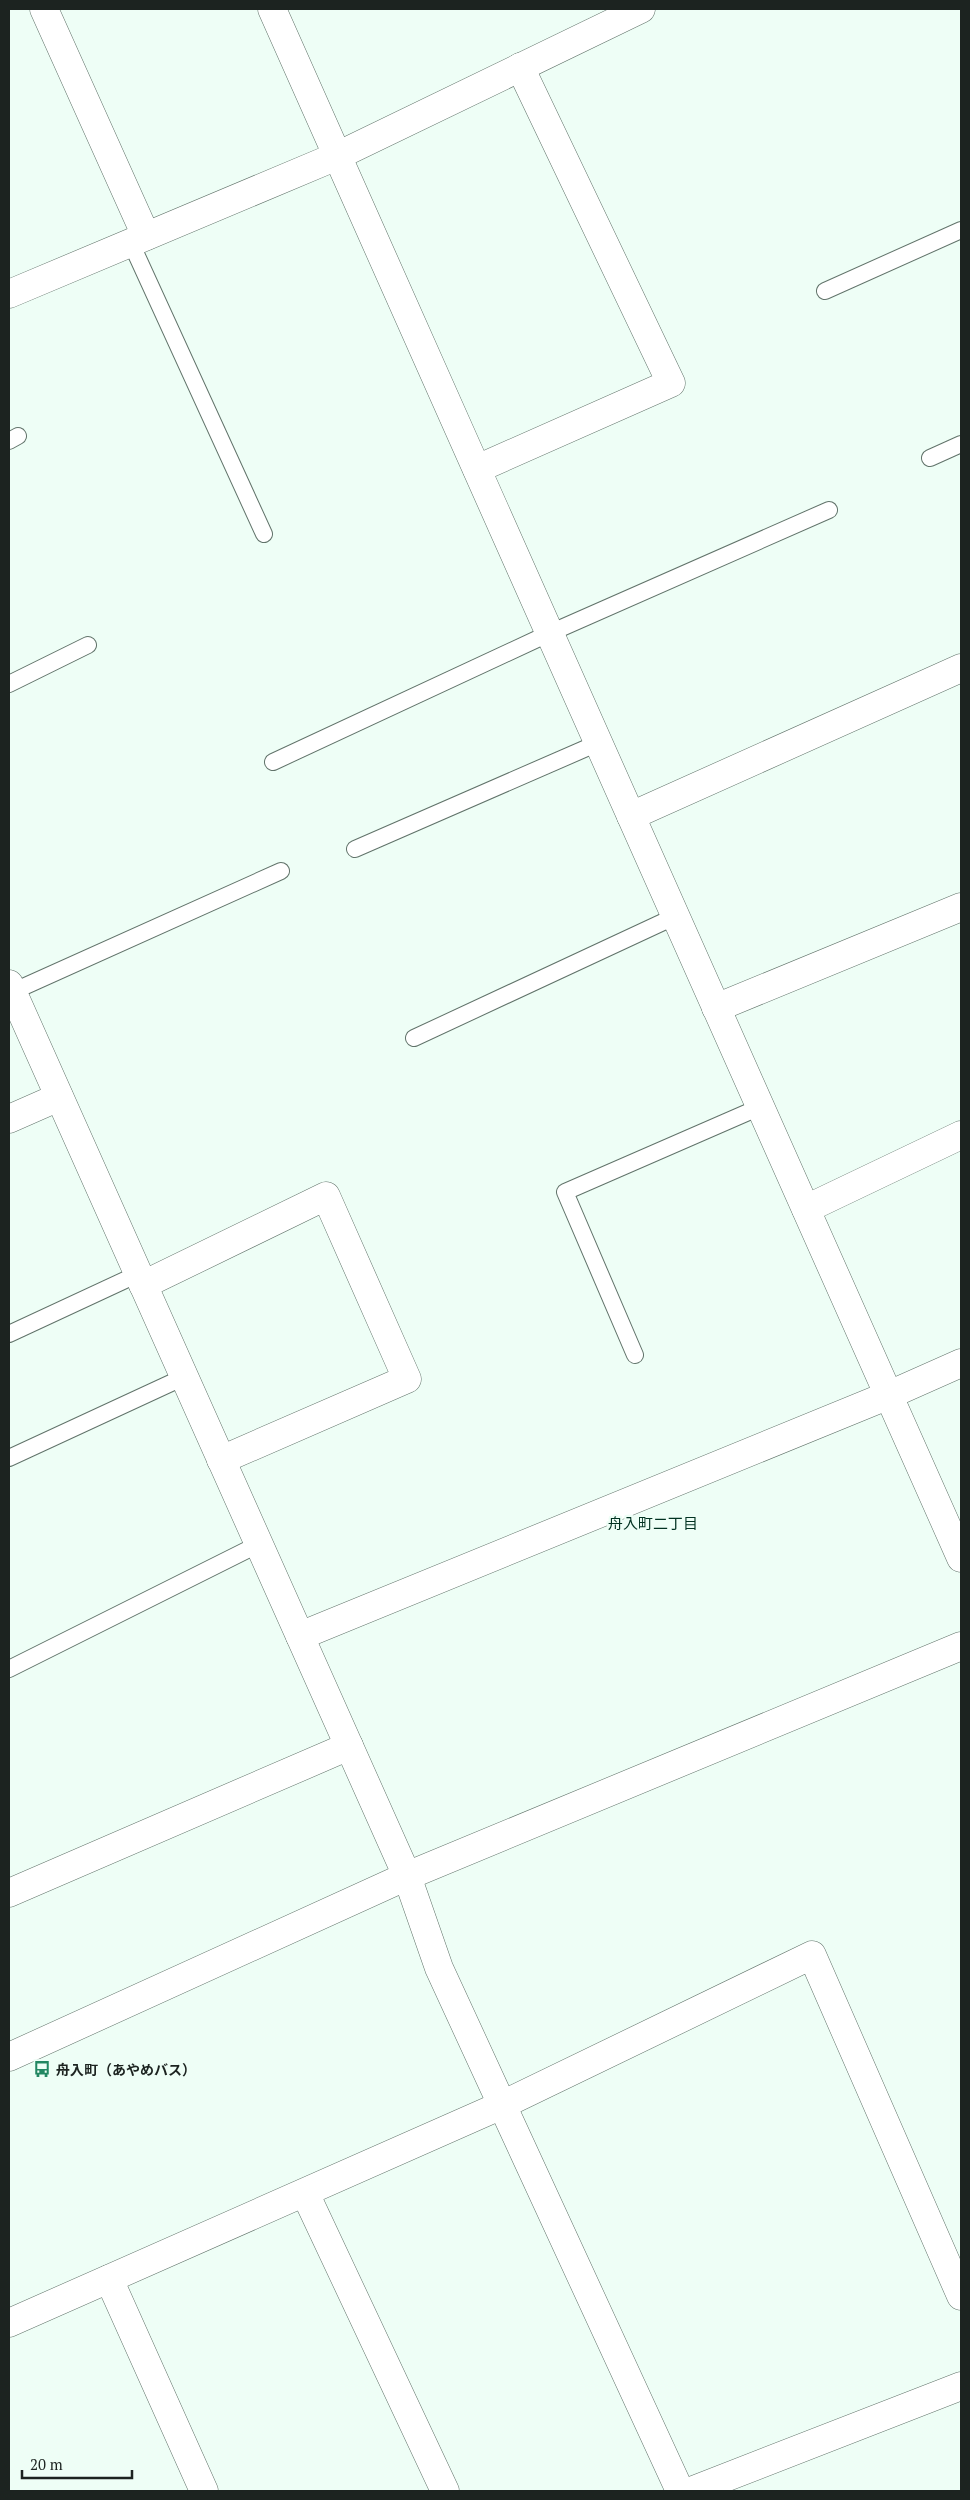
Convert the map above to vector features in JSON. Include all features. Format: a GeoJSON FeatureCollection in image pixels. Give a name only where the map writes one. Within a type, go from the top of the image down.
{"type":"FeatureCollection","features":[{"type":"Feature","properties":{"kind":"street"},"geometry":{"type":"LineString","coordinates":[[44,9],[138,240]]}},
{"type":"Feature","properties":{"kind":"street"},"geometry":{"type":"LineString","coordinates":[[272,9],[961,1558]]}},
{"type":"Feature","properties":{"kind":"street"},"geometry":{"type":"LineString","coordinates":[[9,294],[337,156],[641,9]]}},
{"type":"Feature","properties":{"kind":"street"},"geometry":{"type":"LineString","coordinates":[[477,470],[671,383],[520,67]]}},
{"type":"Feature","properties":{"kind":"street"},"geometry":{"type":"LineString","coordinates":[[631,816],[961,668]]}},
{"type":"Feature","properties":{"kind":"street"},"geometry":{"type":"LineString","coordinates":[[716,1008],[961,907]]}},
{"type":"Feature","properties":{"kind":"street"},"geometry":{"type":"LineString","coordinates":[[10,988],[407,1876],[439,1968],[680,2491]]}},
{"type":"Feature","properties":{"kind":"street"},"geometry":{"type":"LineString","coordinates":[[9,1119],[59,1097]]}},
{"type":"Feature","properties":{"kind":"street"},"geometry":{"type":"LineString","coordinates":[[806,1209],[961,1135]]}},
{"type":"Feature","properties":{"kind":"street"},"geometry":{"type":"LineString","coordinates":[[140,1279],[326,1196],[406,1380],[221,1460]]}},
{"type":"Feature","properties":{"kind":"street"},"geometry":{"type":"LineString","coordinates":[[300,1636],[889,1395],[961,1363]]}},
{"type":"Feature","properties":{"kind":"street"},"geometry":{"type":"LineString","coordinates":[[9,2057],[407,1876],[961,1646]]}},
{"type":"Feature","properties":{"kind":"street"},"geometry":{"type":"LineString","coordinates":[[9,1894],[349,1746]]}},
{"type":"Feature","properties":{"kind":"street"},"geometry":{"type":"LineString","coordinates":[[9,2323],[502,2106],[812,1955],[955,2265],[961,2296]]}},
{"type":"Feature","properties":{"kind":"street"},"geometry":{"type":"LineString","coordinates":[[305,2193],[445,2491]]}},
{"type":"Feature","properties":{"kind":"street"},"geometry":{"type":"LineString","coordinates":[[109,2279],[204,2491]]}},
{"type":"Feature","properties":{"kind":"street"},"geometry":{"type":"LineString","coordinates":[[691,2491],[961,2386]]}},
{"type":"Feature","properties":{"kind":"lane"},"geometry":{"type":"LineString","coordinates":[[825,291],[961,230]]}},
{"type":"Feature","properties":{"kind":"lane"},"geometry":{"type":"LineString","coordinates":[[138,240],[264,534]]}},
{"type":"Feature","properties":{"kind":"lane"},"geometry":{"type":"LineString","coordinates":[[930,458],[961,444]]}},
{"type":"Feature","properties":{"kind":"lane"},"geometry":{"type":"LineString","coordinates":[[273,762],[550,633],[829,510]]}},
{"type":"Feature","properties":{"kind":"lane"},"geometry":{"type":"LineString","coordinates":[[9,684],[88,645]]}},
{"type":"Feature","properties":{"kind":"lane"},"geometry":{"type":"LineString","coordinates":[[356,849],[598,742]]}},
{"type":"Feature","properties":{"kind":"lane"},"geometry":{"type":"LineString","coordinates":[[10,988],[281,871]]}},
{"type":"Feature","properties":{"kind":"lane"},"geometry":{"type":"LineString","coordinates":[[414,1038],[676,916]]}},
{"type":"Feature","properties":{"kind":"lane"},"geometry":{"type":"LineString","coordinates":[[635,1355],[565,1192],[760,1107]]}},
{"type":"Feature","properties":{"kind":"lane"},"geometry":{"type":"LineString","coordinates":[[9,1334],[140,1279]]}},
{"type":"Feature","properties":{"kind":"lane"},"geometry":{"type":"LineString","coordinates":[[9,1458],[184,1377]]}},
{"type":"Feature","properties":{"kind":"lane"},"geometry":{"type":"LineString","coordinates":[[9,1669],[259,1544]]}},
{"type":"Feature","properties":{"kind":"place","name":"舟入町（あやめバス）"},"geometry":{"type":"Point","coordinates":[42,2069]}},
{"type":"Feature","properties":{"kind":"district","name":"舟入町二丁目"},"geometry":{"type":"Point","coordinates":[653,1523]}}]}
